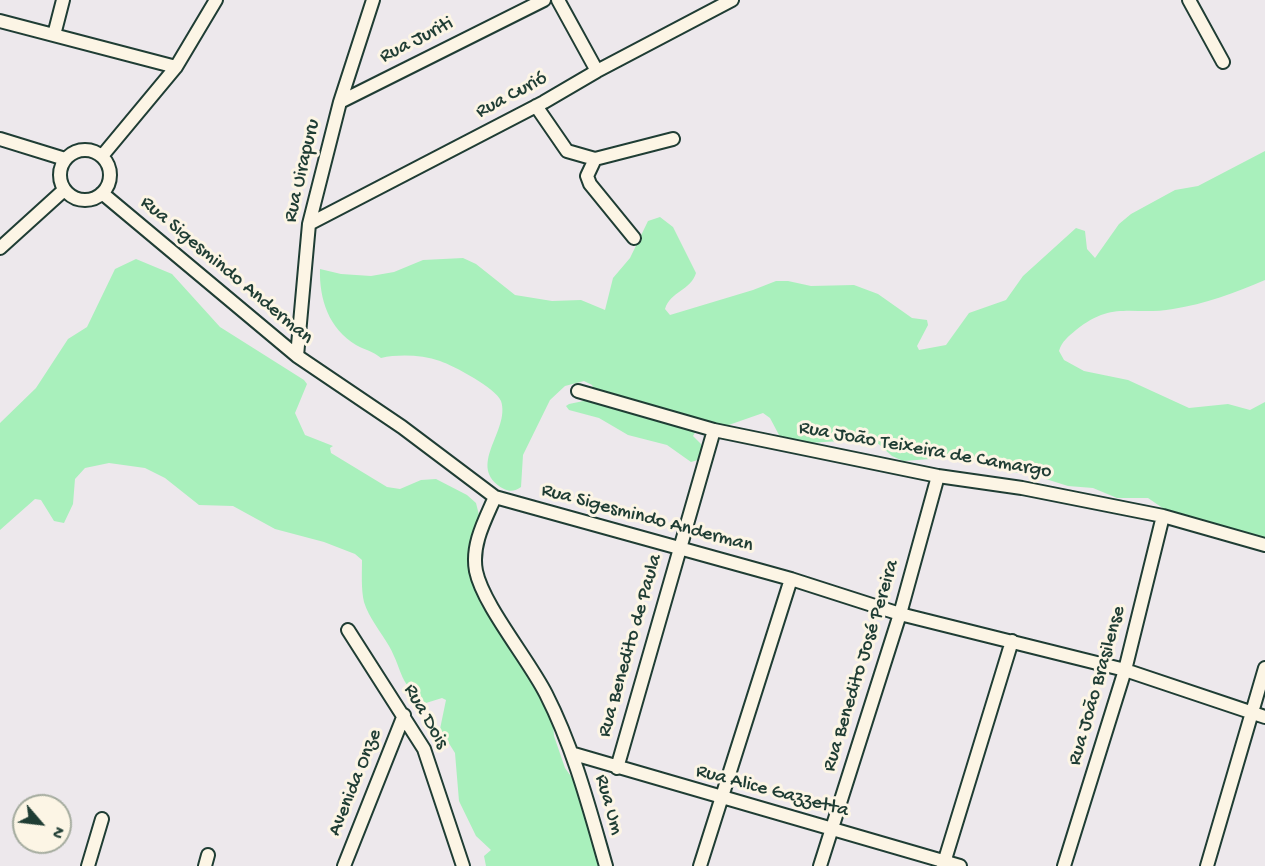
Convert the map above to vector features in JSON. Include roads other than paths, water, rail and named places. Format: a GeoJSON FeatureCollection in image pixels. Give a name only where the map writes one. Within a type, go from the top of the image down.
{"type":"FeatureCollection","features":[{"type":"Feature","properties":{"kind":"street"},"geometry":{"type":"LineString","coordinates":[[54,35],[63,0]]}},
{"type":"Feature","properties":{"kind":"street"},"geometry":{"type":"LineString","coordinates":[[102,156],[176,67],[216,0]]}},
{"type":"Feature","properties":{"kind":"street","name":"Rua Uirapuru"},"geometry":{"type":"LineString","coordinates":[[297,356],[309,224],[340,102],[373,0]]}},
{"type":"Feature","properties":{"kind":"street","name":"Rua Juriti"},"geometry":{"type":"LineString","coordinates":[[340,102],[544,0]]}},
{"type":"Feature","properties":{"kind":"street"},"geometry":{"type":"LineString","coordinates":[[558,0],[597,71]]}},
{"type":"Feature","properties":{"kind":"street","name":"Rua Curió"},"geometry":{"type":"LineString","coordinates":[[309,224],[536,106],[732,0]]}},
{"type":"Feature","properties":{"kind":"street"},"geometry":{"type":"LineString","coordinates":[[1190,0],[1223,62]]}},
{"type":"Feature","properties":{"kind":"street"},"geometry":{"type":"LineString","coordinates":[[0,21],[176,67]]}},
{"type":"Feature","properties":{"kind":"street"},"geometry":{"type":"LineString","coordinates":[[536,106],[567,150],[595,159],[673,139]]}},
{"type":"Feature","properties":{"kind":"street"},"geometry":{"type":"LineString","coordinates":[[0,139],[65,159]]}},
{"type":"Feature","properties":{"kind":"street"},"geometry":{"type":"LineString","coordinates":[[79,150],[95,152],[102,156],[107,163],[110,179],[102,194],[94,198],[78,199],[64,190],[59,174],[65,159],[79,150]]}},
{"type":"Feature","properties":{"kind":"street"},"geometry":{"type":"LineString","coordinates":[[595,159],[587,176],[590,184],[634,238]]}},
{"type":"Feature","properties":{"kind":"street"},"geometry":{"type":"LineString","coordinates":[[0,249],[64,190]]}},
{"type":"Feature","properties":{"kind":"street","name":"Rua Sigesmindo Anderman"},"geometry":{"type":"LineString","coordinates":[[102,194],[297,356],[402,427],[495,497],[791,579],[900,614],[1125,670],[1265,717]]}},
{"type":"Feature","properties":{"kind":"street","name":"Rua João Teixeira de Camargo"},"geometry":{"type":"LineString","coordinates":[[578,391],[714,430],[938,476],[1022,488],[1162,516],[1265,545]]}},
{"type":"Feature","properties":{"kind":"street","name":"Rua Benedito de Paula"},"geometry":{"type":"LineString","coordinates":[[617,768],[714,430]]}},
{"type":"Feature","properties":{"kind":"street","name":"Rua Benedito José Pereira"},"geometry":{"type":"LineString","coordinates":[[820,866],[900,614],[938,476]]}},
{"type":"Feature","properties":{"kind":"street","name":"Rua Um"},"geometry":{"type":"LineString","coordinates":[[495,497],[478,537],[475,558],[477,574],[488,599],[545,693],[574,754],[606,866]]}},
{"type":"Feature","properties":{"kind":"street","name":"Rua João Brasilense"},"geometry":{"type":"LineString","coordinates":[[1064,866],[1125,670],[1162,516]]}},
{"type":"Feature","properties":{"kind":"street"},"geometry":{"type":"LineString","coordinates":[[700,866],[791,579]]}},
{"type":"Feature","properties":{"kind":"street","name":"Rua Dois"},"geometry":{"type":"LineString","coordinates":[[348,630],[424,748],[464,866]]}},
{"type":"Feature","properties":{"kind":"street"},"geometry":{"type":"LineString","coordinates":[[943,864],[1012,641]]}},
{"type":"Feature","properties":{"kind":"street"},"geometry":{"type":"LineString","coordinates":[[1207,866],[1265,668]]}},
{"type":"Feature","properties":{"kind":"street","name":"Avenida Onze"},"geometry":{"type":"LineString","coordinates":[[344,866],[404,715]]}},
{"type":"Feature","properties":{"kind":"street","name":"Rua Alice Gazzetta"},"geometry":{"type":"LineString","coordinates":[[574,754],[722,799],[831,828],[943,864],[960,866]]}},
{"type":"Feature","properties":{"kind":"street"},"geometry":{"type":"LineString","coordinates":[[87,866],[102,819]]}}]}
